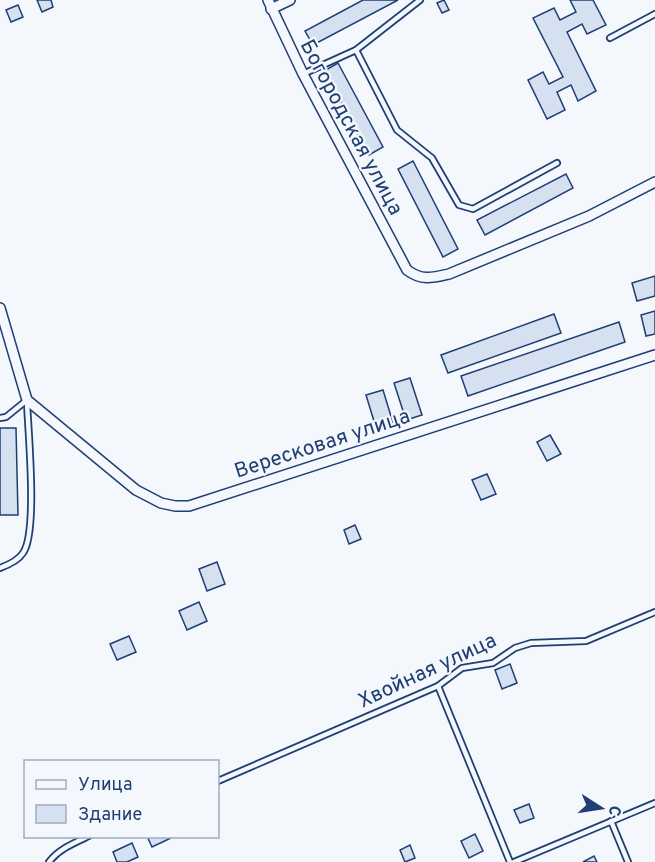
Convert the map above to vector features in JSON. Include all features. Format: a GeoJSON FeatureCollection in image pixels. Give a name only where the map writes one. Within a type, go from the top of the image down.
{"type":"FeatureCollection","features":[{"type":"Feature","properties":{"kind":"street"},"geometry":{"type":"LineString","coordinates":[[270,4],[290,0]]}},
{"type":"Feature","properties":{"kind":"street","name":"Богородская улица"},"geometry":{"type":"LineString","coordinates":[[270,4],[303,74],[407,270],[417,277],[432,278],[449,274],[589,216],[655,182]]}},
{"type":"Feature","properties":{"kind":"street"},"geometry":{"type":"LineString","coordinates":[[0,308],[1,323],[27,400]]}},
{"type":"Feature","properties":{"kind":"street","name":"Вересковая улица"},"geometry":{"type":"LineString","coordinates":[[27,400],[136,490],[161,503],[189,506],[655,355]]}},
{"type":"Feature","properties":{"kind":"lane"},"geometry":{"type":"LineString","coordinates":[[303,74],[356,50],[420,0]]}},
{"type":"Feature","properties":{"kind":"lane"},"geometry":{"type":"LineString","coordinates":[[610,38],[655,14]]}},
{"type":"Feature","properties":{"kind":"lane"},"geometry":{"type":"LineString","coordinates":[[356,50],[397,130],[432,158],[459,205],[473,209],[557,164]]}},
{"type":"Feature","properties":{"kind":"lane"},"geometry":{"type":"LineString","coordinates":[[0,418],[6,417],[27,400]]}},
{"type":"Feature","properties":{"kind":"lane"},"geometry":{"type":"LineString","coordinates":[[0,568],[16,561],[24,553],[28,540],[31,509],[27,400]]}},
{"type":"Feature","properties":{"kind":"lane","name":"Хвойная улица"},"geometry":{"type":"LineString","coordinates":[[219,781],[438,686],[462,668],[493,663],[515,648],[531,644],[586,641],[655,612]]}},
{"type":"Feature","properties":{"kind":"lane"},"geometry":{"type":"LineString","coordinates":[[438,686],[512,862],[655,803]]}},
{"type":"Feature","properties":{"kind":"lane"},"geometry":{"type":"LineString","coordinates":[[611,821],[628,862]]}},
{"type":"Feature","properties":{"kind":"lane"},"geometry":{"type":"LineString","coordinates":[[49,862],[69,845],[86,838]]}},
{"type":"Feature","properties":{"kind":"building"},"geometry":{"type":"Polygon","coordinates":[[[37,0],[51,0],[53,7],[42,12],[37,0]]]}},
{"type":"Feature","properties":{"kind":"building"},"geometry":{"type":"Polygon","coordinates":[[[363,0],[398,0],[313,45],[305,31],[363,0]]]}},
{"type":"Feature","properties":{"kind":"building"},"geometry":{"type":"Polygon","coordinates":[[[444,0],[449,10],[442,13],[437,3],[444,0]]]}},
{"type":"Feature","properties":{"kind":"building"},"geometry":{"type":"Polygon","coordinates":[[[570,0],[593,0],[606,25],[587,34],[582,24],[567,32],[596,91],[578,101],[571,85],[557,92],[565,110],[547,119],[528,80],[543,72],[549,84],[563,77],[533,18],[554,8],[560,20],[576,12],[570,0]]]}},
{"type":"Feature","properties":{"kind":"building"},"geometry":{"type":"Polygon","coordinates":[[[18,5],[23,17],[11,22],[6,10],[18,5]]]}},
{"type":"Feature","properties":{"kind":"building"},"geometry":{"type":"Polygon","coordinates":[[[338,63],[383,147],[369,155],[324,71],[338,63]]]}},
{"type":"Feature","properties":{"kind":"building"},"geometry":{"type":"Polygon","coordinates":[[[413,161],[458,249],[443,257],[398,169],[413,161]]]}},
{"type":"Feature","properties":{"kind":"building"},"geometry":{"type":"Polygon","coordinates":[[[566,174],[573,188],[485,235],[477,220],[566,174]]]}},
{"type":"Feature","properties":{"kind":"building"},"geometry":{"type":"Polygon","coordinates":[[[655,276],[655,296],[637,301],[632,283],[655,276]]]}},
{"type":"Feature","properties":{"kind":"building"},"geometry":{"type":"Polygon","coordinates":[[[655,311],[655,334],[646,336],[641,315],[655,311]]]}},
{"type":"Feature","properties":{"kind":"building"},"geometry":{"type":"Polygon","coordinates":[[[554,314],[561,333],[448,373],[441,355],[554,314]]]}},
{"type":"Feature","properties":{"kind":"building"},"geometry":{"type":"Polygon","coordinates":[[[619,322],[625,342],[468,396],[461,376],[619,322]]]}},
{"type":"Feature","properties":{"kind":"building"},"geometry":{"type":"Polygon","coordinates":[[[410,378],[422,415],[406,420],[394,383],[410,378]]]}},
{"type":"Feature","properties":{"kind":"building"},"geometry":{"type":"Polygon","coordinates":[[[383,390],[394,426],[377,431],[366,395],[383,390]]]}},
{"type":"Feature","properties":{"kind":"building"},"geometry":{"type":"Polygon","coordinates":[[[0,428],[16,428],[18,515],[0,515],[0,428]]]}},
{"type":"Feature","properties":{"kind":"building"},"geometry":{"type":"Polygon","coordinates":[[[550,435],[561,454],[547,461],[537,442],[550,435]]]}},
{"type":"Feature","properties":{"kind":"building"},"geometry":{"type":"Polygon","coordinates":[[[487,474],[496,494],[481,500],[472,480],[487,474]]]}},
{"type":"Feature","properties":{"kind":"building"},"geometry":{"type":"Polygon","coordinates":[[[355,525],[361,539],[349,544],[344,530],[355,525]]]}},
{"type":"Feature","properties":{"kind":"building"},"geometry":{"type":"Polygon","coordinates":[[[217,562],[225,584],[207,591],[199,569],[217,562]]]}},
{"type":"Feature","properties":{"kind":"building"},"geometry":{"type":"Polygon","coordinates":[[[199,602],[207,621],[187,630],[179,611],[199,602]]]}},
{"type":"Feature","properties":{"kind":"building"},"geometry":{"type":"Polygon","coordinates":[[[129,636],[136,652],[117,660],[110,644],[129,636]]]}},
{"type":"Feature","properties":{"kind":"building"},"geometry":{"type":"Polygon","coordinates":[[[510,664],[517,683],[502,689],[495,670],[510,664]]]}},
{"type":"Feature","properties":{"kind":"building"},"geometry":{"type":"Polygon","coordinates":[[[529,804],[534,818],[520,823],[514,810],[529,804]]]}},
{"type":"Feature","properties":{"kind":"building"},"geometry":{"type":"Polygon","coordinates":[[[475,834],[483,851],[469,858],[461,841],[475,834]]]}},
{"type":"Feature","properties":{"kind":"building"},"geometry":{"type":"Polygon","coordinates":[[[148,838],[171,838],[152,847],[148,838]]]}},
{"type":"Feature","properties":{"kind":"building"},"geometry":{"type":"Polygon","coordinates":[[[132,843],[138,857],[127,862],[117,862],[113,852],[132,843]]]}},
{"type":"Feature","properties":{"kind":"building"},"geometry":{"type":"Polygon","coordinates":[[[410,845],[415,858],[405,862],[400,850],[410,845]]]}},
{"type":"Feature","properties":{"kind":"building"},"geometry":{"type":"Polygon","coordinates":[[[594,856],[597,862],[583,862],[594,856]]]}}]}
